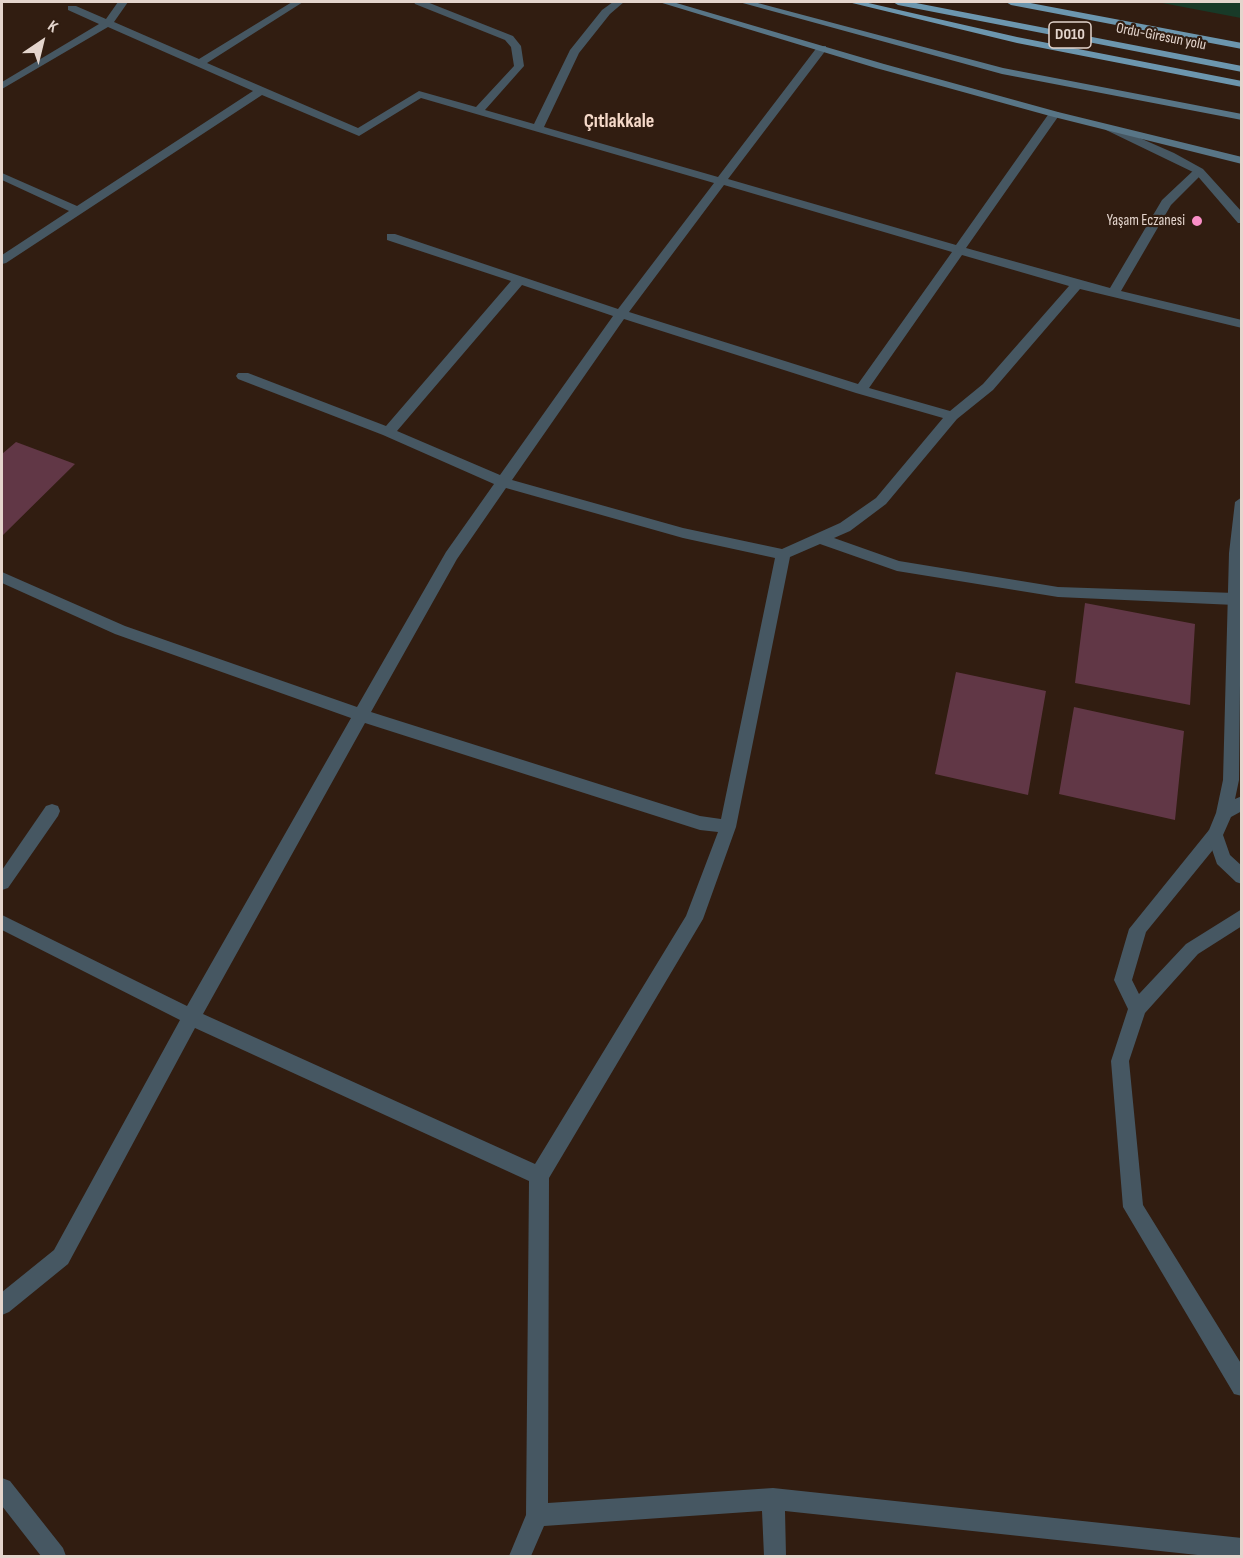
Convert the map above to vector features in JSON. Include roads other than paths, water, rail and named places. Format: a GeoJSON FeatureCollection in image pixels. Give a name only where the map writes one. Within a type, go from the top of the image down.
{"type":"FeatureCollection","features":[{"type":"Feature","properties":{"kind":"highway"},"geometry":{"type":"LineString","coordinates":[[853,2],[1006,37],[1242,84]]}},
{"type":"Feature","properties":{"kind":"highway","name":"Ordu-Giresun yolu"},"geometry":{"type":"LineString","coordinates":[[898,2],[1242,69]]}},
{"type":"Feature","properties":{"kind":"highway","name":"Ordu-Giresun yolu"},"geometry":{"type":"LineString","coordinates":[[1011,2],[1242,46]]}},
{"type":"Feature","properties":{"kind":"main road"},"geometry":{"type":"LineString","coordinates":[[664,2],[1054,114],[1242,160]]}},
{"type":"Feature","properties":{"kind":"main road"},"geometry":{"type":"LineString","coordinates":[[744,2],[1002,71],[1242,117]]}},
{"type":"Feature","properties":{"kind":"street"},"geometry":{"type":"LineString","coordinates":[[2,86],[108,23],[123,2]]}},
{"type":"Feature","properties":{"kind":"street"},"geometry":{"type":"LineString","coordinates":[[200,63],[298,2]]}},
{"type":"Feature","properties":{"kind":"street"},"geometry":{"type":"LineString","coordinates":[[419,2],[509,38],[516,46],[519,66],[478,111]]}},
{"type":"Feature","properties":{"kind":"street"},"geometry":{"type":"LineString","coordinates":[[538,128],[574,52],[606,12],[619,2]]}},
{"type":"Feature","properties":{"kind":"street"},"geometry":{"type":"LineString","coordinates":[[72,8],[359,133],[419,94],[1077,284],[1242,324]]}},
{"type":"Feature","properties":{"kind":"street"},"geometry":{"type":"LineString","coordinates":[[2,1305],[61,1257],[191,1017],[451,556],[621,314],[822,48]]}},
{"type":"Feature","properties":{"kind":"street"},"geometry":{"type":"LineString","coordinates":[[2,260],[261,90]]}},
{"type":"Feature","properties":{"kind":"street"},"geometry":{"type":"LineString","coordinates":[[861,390],[1054,114]]}},
{"type":"Feature","properties":{"kind":"street"},"geometry":{"type":"LineString","coordinates":[[1110,128],[1199,171],[1242,220]]}},
{"type":"Feature","properties":{"kind":"street"},"geometry":{"type":"LineString","coordinates":[[1113,293],[1166,203],[1199,171]]}},
{"type":"Feature","properties":{"kind":"street"},"geometry":{"type":"LineString","coordinates":[[2,176],[77,210]]}},
{"type":"Feature","properties":{"kind":"street"},"geometry":{"type":"LineString","coordinates":[[391,237],[621,314],[861,390],[952,416]]}},
{"type":"Feature","properties":{"kind":"street"},"geometry":{"type":"LineString","coordinates":[[388,432],[519,280]]}},
{"type":"Feature","properties":{"kind":"street"},"geometry":{"type":"LineString","coordinates":[[243,376],[388,432],[503,482],[682,533],[783,555],[844,527],[881,501],[952,416],[988,387],[1077,284]]}},
{"type":"Feature","properties":{"kind":"street"},"geometry":{"type":"LineString","coordinates":[[1137,1009],[1123,980],[1138,929],[1215,835],[1224,813],[1231,780],[1236,554],[1242,502]]}},
{"type":"Feature","properties":{"kind":"street"},"geometry":{"type":"LineString","coordinates":[[819,538],[897,566],[1058,592],[1235,599]]}},
{"type":"Feature","properties":{"kind":"street"},"geometry":{"type":"LineString","coordinates":[[520,1557],[537,1515],[539,1176],[694,919],[728,827],[783,555]]}},
{"type":"Feature","properties":{"kind":"street"},"geometry":{"type":"LineString","coordinates":[[2,577],[120,630],[361,715],[700,823],[728,827]]}},
{"type":"Feature","properties":{"kind":"street"},"geometry":{"type":"LineString","coordinates":[[1224,813],[1242,803]]}},
{"type":"Feature","properties":{"kind":"street"},"geometry":{"type":"LineString","coordinates":[[2,883],[52,811]]}},
{"type":"Feature","properties":{"kind":"street"},"geometry":{"type":"LineString","coordinates":[[1215,835],[1223,859],[1242,877]]}},
{"type":"Feature","properties":{"kind":"street"},"geometry":{"type":"LineString","coordinates":[[1242,916],[1192,949],[1137,1009],[1128,1030],[1120,1061],[1133,1207],[1242,1386]]}},
{"type":"Feature","properties":{"kind":"street"},"geometry":{"type":"LineString","coordinates":[[2,922],[191,1017],[539,1176]]}},
{"type":"Feature","properties":{"kind":"street"},"geometry":{"type":"LineString","coordinates":[[2,1489],[54,1557]]}},
{"type":"Feature","properties":{"kind":"street"},"geometry":{"type":"LineString","coordinates":[[537,1515],[772,1499],[1242,1549]]}},
{"type":"Feature","properties":{"kind":"street"},"geometry":{"type":"LineString","coordinates":[[772,1499],[774,1557]]}},
{"type":"Feature","properties":{"kind":"place","name":"Yaşam Eczanesi"},"geometry":{"type":"Point","coordinates":[1197,221]}},
{"type":"Feature","properties":{"kind":"district","name":"Çıtlakkale"},"geometry":{"type":"Point","coordinates":[619,122]}}]}
